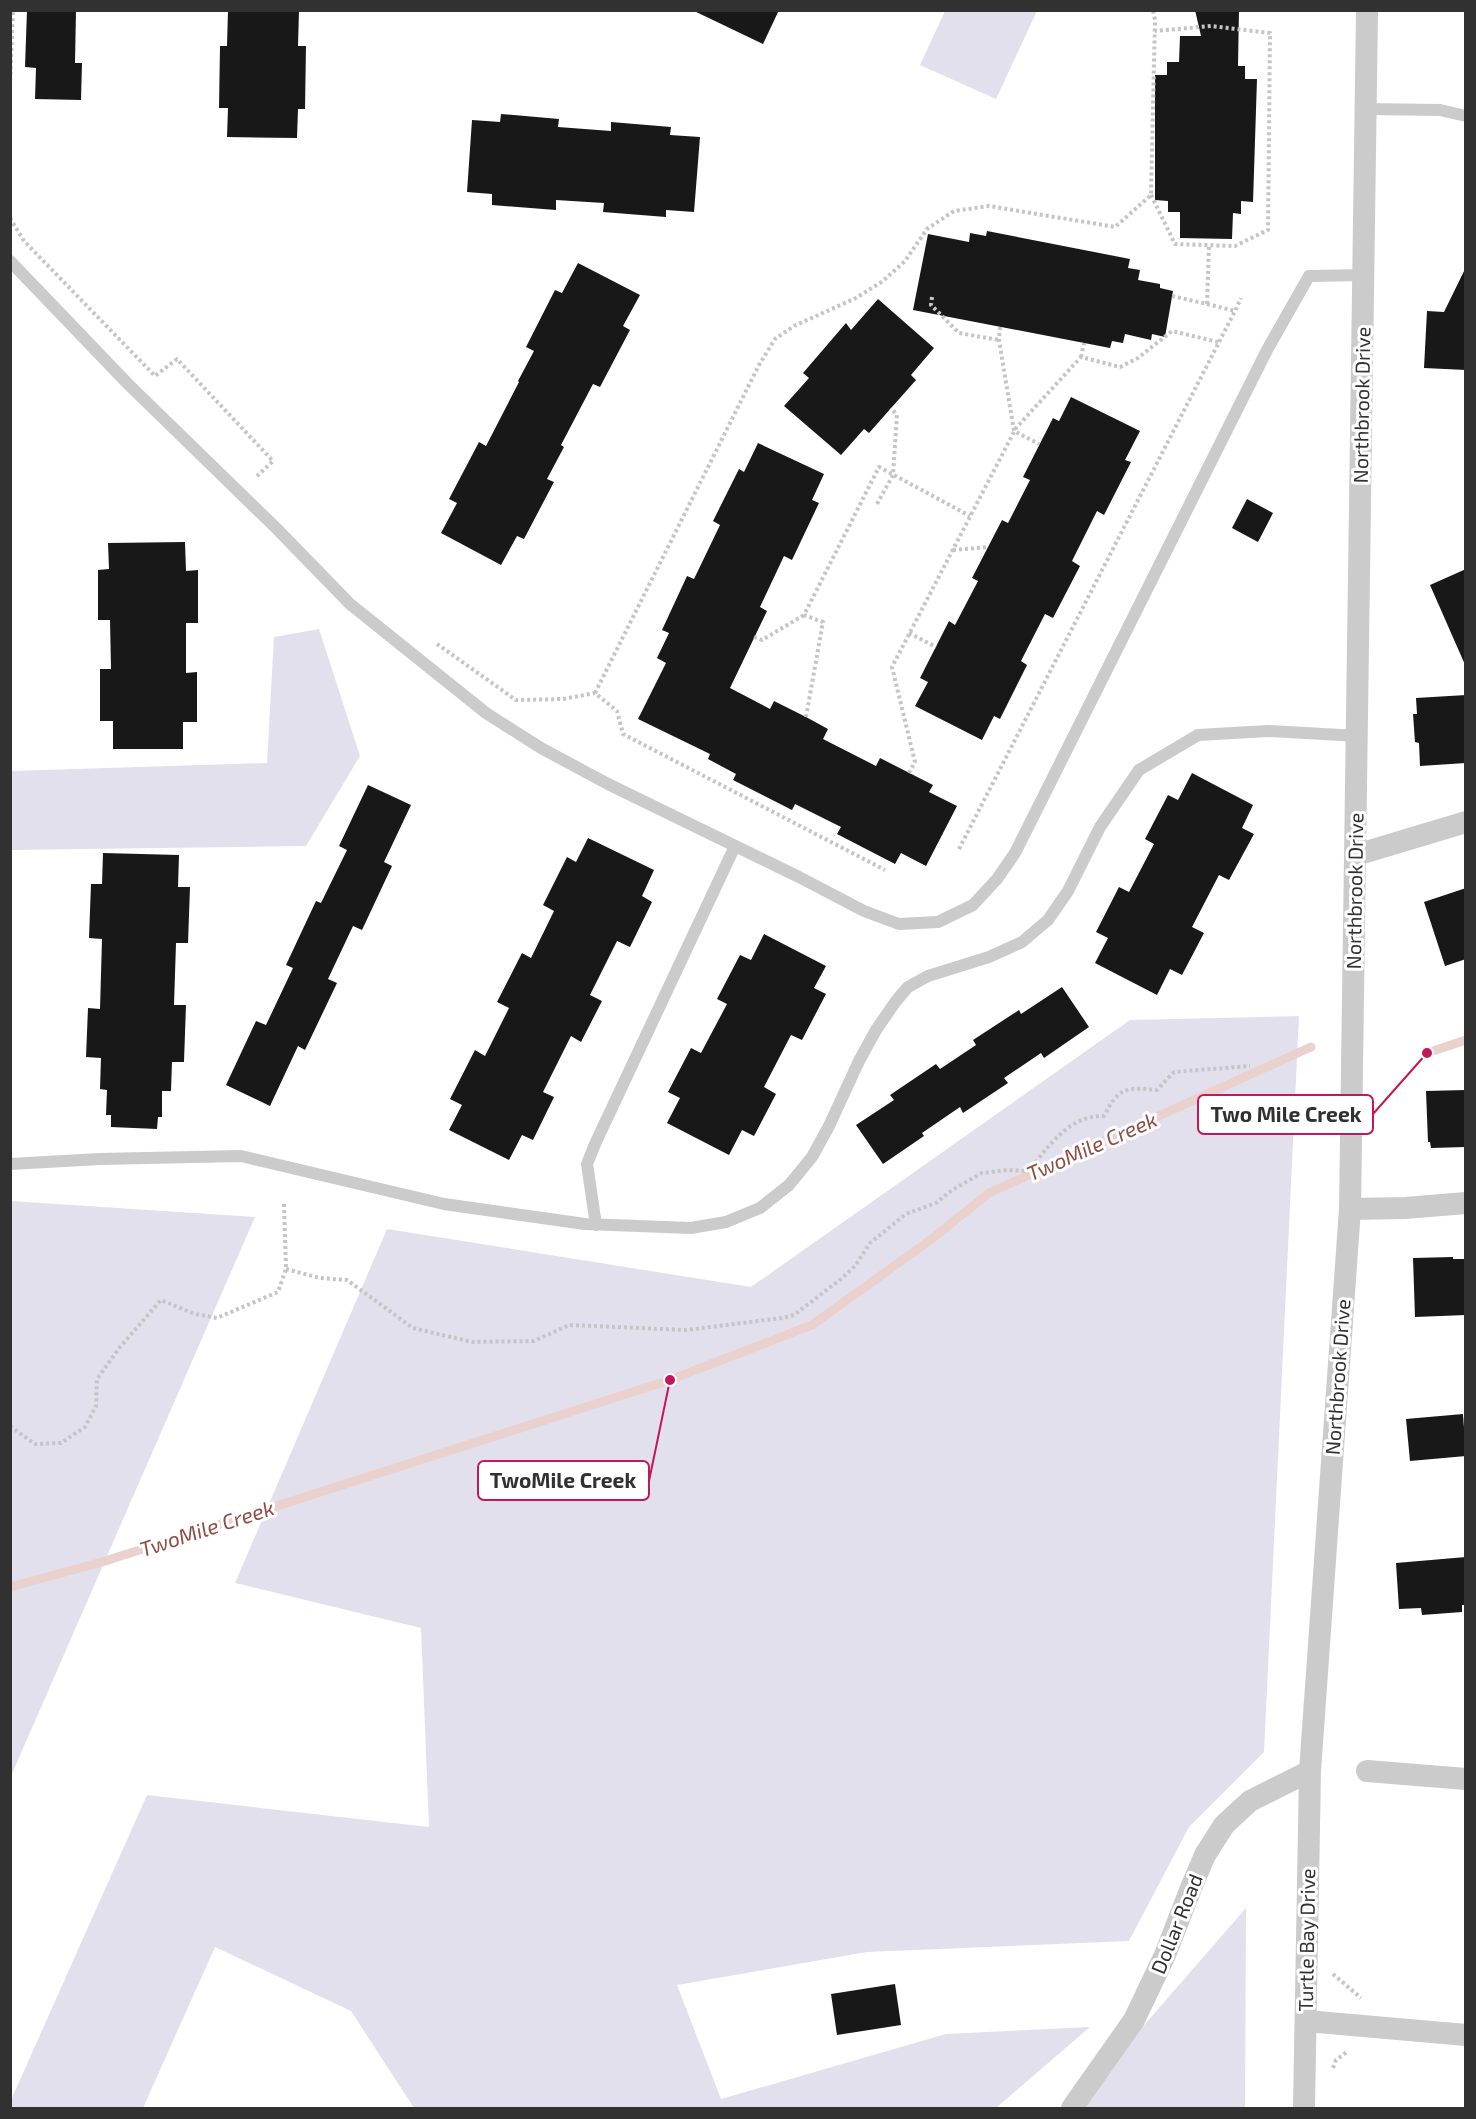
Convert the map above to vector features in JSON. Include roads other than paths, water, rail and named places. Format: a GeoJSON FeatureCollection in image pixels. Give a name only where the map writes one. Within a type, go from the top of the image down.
{"type":"FeatureCollection","features":[{"type":"Feature","properties":{"kind":"street","name":"Northbrook Drive"},"geometry":{"type":"LineString","coordinates":[[1310,1770],[1350,1209],[1366,10]]}},
{"type":"Feature","properties":{"kind":"street"},"geometry":{"type":"LineString","coordinates":[[1356,855],[1466,822]]}},
{"type":"Feature","properties":{"kind":"street"},"geometry":{"type":"LineString","coordinates":[[1350,1209],[1405,1208],[1466,1203]]}},
{"type":"Feature","properties":{"kind":"street","name":"Turtle Bay Drive"},"geometry":{"type":"LineString","coordinates":[[1304,2109],[1310,1770]]}},
{"type":"Feature","properties":{"kind":"street","name":"Dollar Road"},"geometry":{"type":"LineString","coordinates":[[1072,2109],[1134,2020],[1166,1955],[1205,1855],[1224,1825],[1250,1801],[1310,1770]]}},
{"type":"Feature","properties":{"kind":"street"},"geometry":{"type":"LineString","coordinates":[[1367,1771],[1466,1779]]}},
{"type":"Feature","properties":{"kind":"street"},"geometry":{"type":"LineString","coordinates":[[1306,2021],[1466,2034]]}},
{"type":"Feature","properties":{"kind":"lane"},"geometry":{"type":"LineString","coordinates":[[1365,109],[1440,110],[1466,116]]}},
{"type":"Feature","properties":{"kind":"lane"},"geometry":{"type":"LineString","coordinates":[[10,261],[128,384],[277,529],[350,604],[495,719],[541,748],[608,784],[864,911],[899,924],[938,922],[973,904],[997,879],[1015,853],[1267,350],[1308,276],[1364,274]]}},
{"type":"Feature","properties":{"kind":"lane"},"geometry":{"type":"LineString","coordinates":[[10,1164],[100,1159],[241,1156],[444,1204],[596,1225],[691,1228],[726,1222],[760,1208],[789,1185],[812,1157],[876,1030],[908,987],[928,976],[989,957],[1022,942],[1048,920],[1068,891],[1100,827],[1139,770],[1198,735],[1268,731],[1358,736]]}},
{"type":"Feature","properties":{"kind":"lane"},"geometry":{"type":"LineString","coordinates":[[596,1225],[587,1164],[735,846]]}},
{"type":"Feature","properties":{"kind":"waterway"},"geometry":{"type":"LineString","coordinates":[[1427,1053],[1466,1040]]}},
{"type":"Feature","properties":{"kind":"waterway","name":"TwoMile Creek"},"geometry":{"type":"LineString","coordinates":[[10,1587],[102,1562],[670,1380],[812,1325],[933,1238],[989,1193],[1311,1047]]}},
{"type":"Feature","properties":{"kind":"place","name":"Two Mile Creek"},"geometry":{"type":"Point","coordinates":[1427,1053]}},
{"type":"Feature","properties":{"kind":"place","name":"TwoMile Creek"},"geometry":{"type":"Point","coordinates":[670,1380]}}]}
